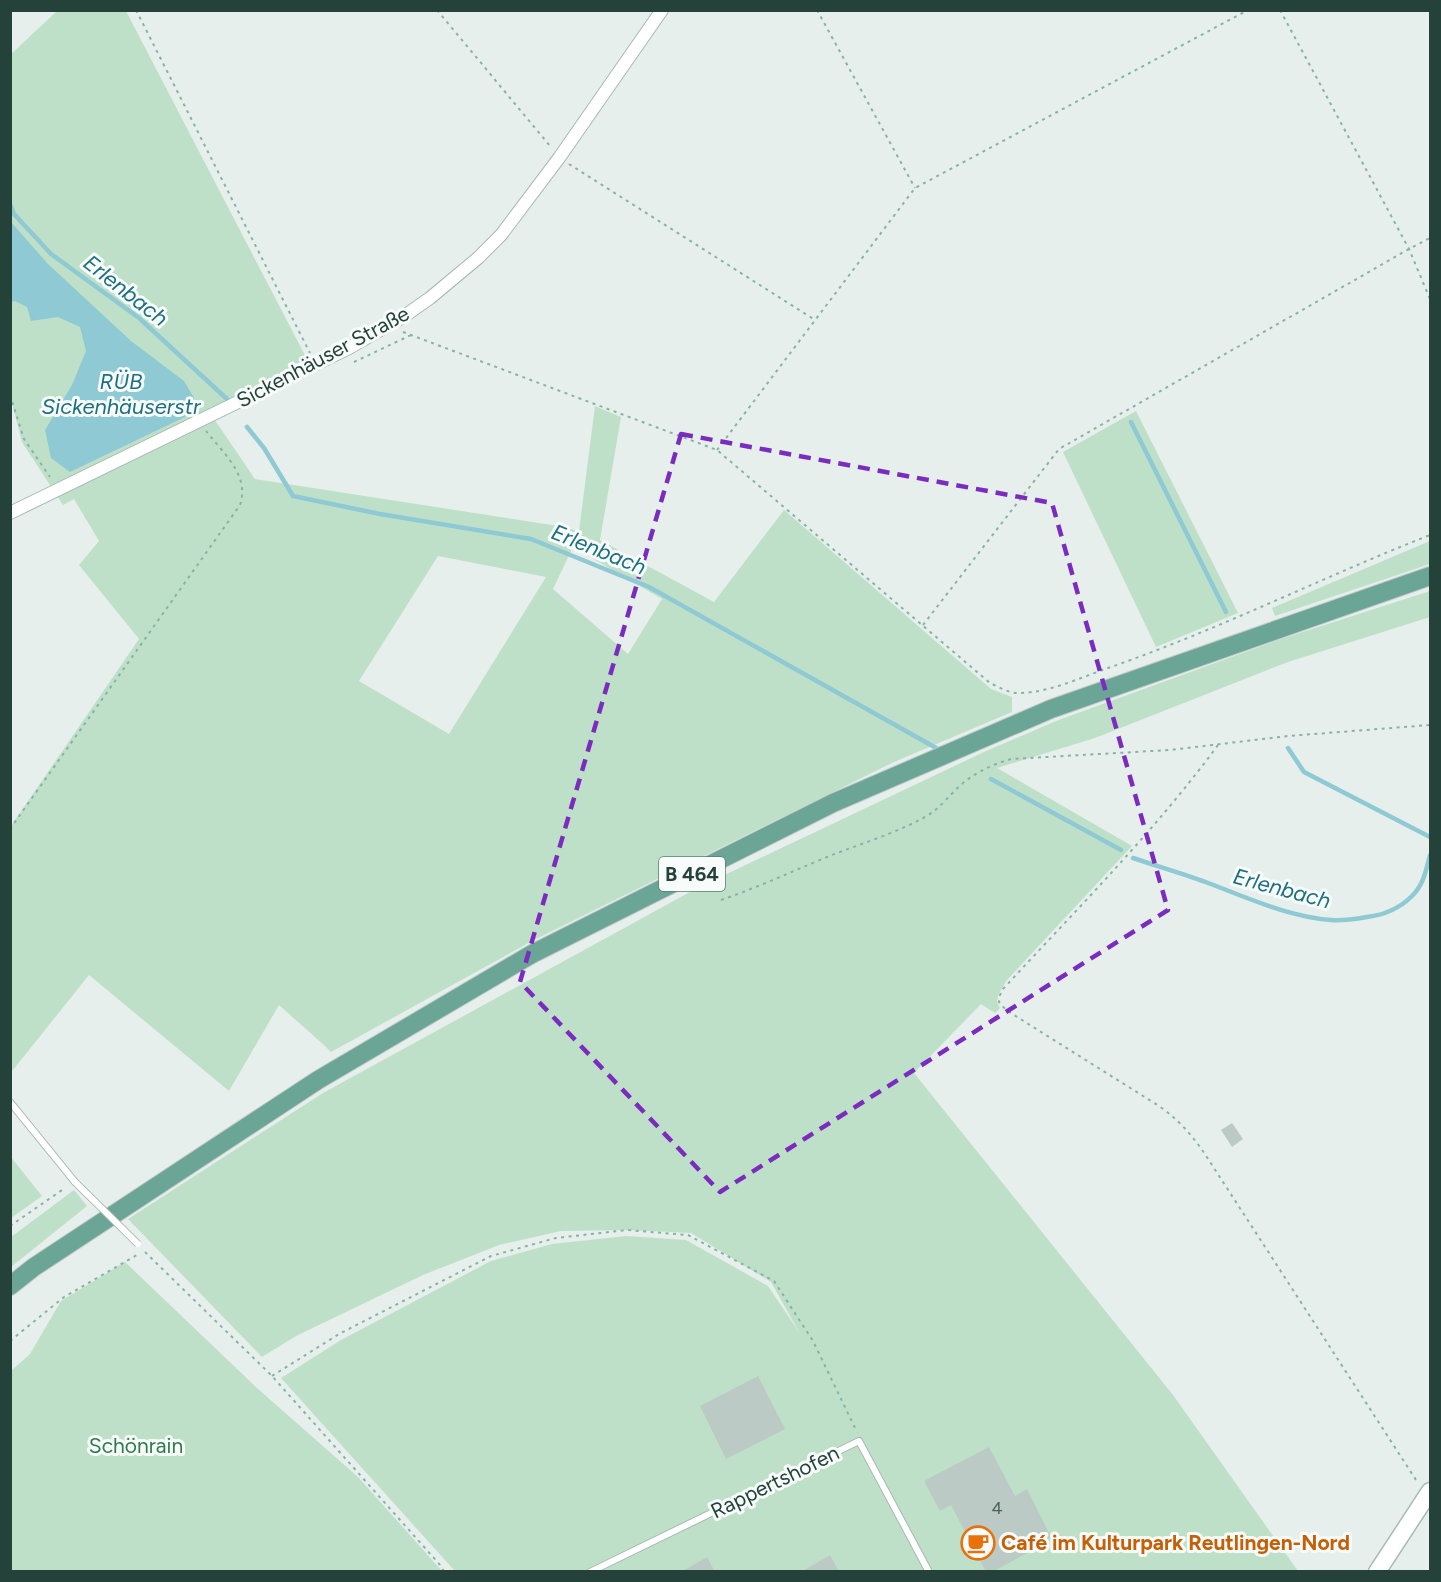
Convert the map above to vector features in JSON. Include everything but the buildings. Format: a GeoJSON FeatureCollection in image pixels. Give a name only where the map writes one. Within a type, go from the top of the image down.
{"type":"FeatureCollection","features":[{"type":"Feature","properties":{"kind":"main road","name":"B 464"},"geometry":{"type":"LineString","coordinates":[[10,1286],[34,1267],[318,1080],[532,954],[823,808],[1051,709],[1431,576]]}},
{"type":"Feature","properties":{"kind":"street","name":"Sickenhäuser Straße"},"geometry":{"type":"LineString","coordinates":[[10,513],[349,348],[403,317],[430,298],[478,258],[501,235],[559,158],[662,10]]}},
{"type":"Feature","properties":{"kind":"street"},"geometry":{"type":"LineString","coordinates":[[1377,1572],[1428,1493]]}},
{"type":"Feature","properties":{"kind":"lane"},"geometry":{"type":"LineString","coordinates":[[10,1102],[75,1182],[138,1244]]}},
{"type":"Feature","properties":{"kind":"lane","name":"Rappertshofen"},"geometry":{"type":"LineString","coordinates":[[590,1572],[859,1441],[929,1572]]}},
{"type":"Feature","properties":{"kind":"path"},"geometry":{"type":"LineString","coordinates":[[136,10],[316,364]]}},
{"type":"Feature","properties":{"kind":"path"},"geometry":{"type":"LineString","coordinates":[[437,10],[559,158],[815,320]]}},
{"type":"Feature","properties":{"kind":"path"},"geometry":{"type":"LineString","coordinates":[[818,10],[915,188]]}},
{"type":"Feature","properties":{"kind":"path"},"geometry":{"type":"LineString","coordinates":[[717,450],[915,188],[1248,10]]}},
{"type":"Feature","properties":{"kind":"path"},"geometry":{"type":"LineString","coordinates":[[1280,10],[1409,249],[1431,299]]}},
{"type":"Feature","properties":{"kind":"path"},"geometry":{"type":"LineString","coordinates":[[923,625],[1059,449],[1431,238]]}},
{"type":"Feature","properties":{"kind":"path"},"geometry":{"type":"LineString","coordinates":[[388,326],[717,450],[990,683],[1013,693],[1046,690],[1127,661],[1209,630],[1286,595],[1431,535]]}},
{"type":"Feature","properties":{"kind":"path"},"geometry":{"type":"LineString","coordinates":[[10,394],[24,439],[59,489]]}},
{"type":"Feature","properties":{"kind":"path"},"geometry":{"type":"LineString","coordinates":[[10,829],[240,505],[243,494],[242,480],[199,422]]}},
{"type":"Feature","properties":{"kind":"path"},"geometry":{"type":"LineString","coordinates":[[721,900],[758,887],[927,816],[962,784],[983,770],[1003,761],[1161,751],[1288,736],[1431,726]]}},
{"type":"Feature","properties":{"kind":"path"},"geometry":{"type":"LineString","coordinates":[[1218,745],[1195,777],[1137,843],[1003,989],[999,1002],[1006,1011],[1159,1106],[1191,1133],[1428,1493]]}},
{"type":"Feature","properties":{"kind":"path"},"geometry":{"type":"LineString","coordinates":[[10,1226],[75,1182]]}},
{"type":"Feature","properties":{"kind":"path"},"geometry":{"type":"LineString","coordinates":[[272,1376],[339,1334],[492,1256],[556,1238],[627,1230],[688,1235],[774,1281],[813,1341],[859,1435],[859,1441]]}},
{"type":"Feature","properties":{"kind":"path"},"geometry":{"type":"LineString","coordinates":[[10,1341],[64,1297],[144,1250],[272,1376],[444,1572]]}},
{"type":"Feature","properties":{"kind":"highlighted area"},"geometry":{"type":"Polygon","coordinates":[[[681,434],[1052,503],[1168,910],[720,1192],[520,982],[681,434]]]}},
{"type":"Feature","properties":{"kind":"green space"},"geometry":{"type":"Polygon","coordinates":[[[57,11],[126,11],[309,363],[208,410],[255,479],[579,531],[595,406],[621,417],[600,540],[714,602],[784,510],[991,689],[1012,697],[1012,712],[894,762],[532,941],[331,1052],[279,1005],[229,1091],[89,975],[13,1070],[10,1068],[11,826],[139,639],[79,565],[99,541],[74,499],[63,505],[22,442],[11,399],[10,55],[57,11]],[[573,547],[553,589],[628,654],[662,599],[573,547]],[[438,556],[359,681],[449,734],[546,577],[438,556]]]}},
{"type":"Feature","properties":{"kind":"green space"},"geometry":{"type":"Polygon","coordinates":[[[1136,411],[1238,613],[1156,647],[1063,452],[1136,411]]]}},
{"type":"Feature","properties":{"kind":"green space"},"geometry":{"type":"Polygon","coordinates":[[[1430,541],[1430,564],[1275,616],[1272,608],[1430,541]]]}},
{"type":"Feature","properties":{"kind":"green space"},"geometry":{"type":"Polygon","coordinates":[[[1430,591],[1430,617],[1288,662],[1095,738],[997,768],[1132,846],[1007,980],[997,1001],[1000,1008],[995,1013],[981,1004],[914,1073],[1173,1395],[1298,1571],[452,1571],[454,1570],[281,1378],[341,1340],[491,1261],[552,1244],[626,1236],[686,1240],[768,1286],[799,1332],[771,1282],[691,1233],[629,1230],[561,1231],[499,1245],[423,1275],[296,1336],[262,1357],[128,1219],[323,1093],[699,887],[984,752],[1056,721],[1278,640],[1430,591]]]}},
{"type":"Feature","properties":{"kind":"green space"},"geometry":{"type":"Polygon","coordinates":[[[10,1156],[42,1196],[11,1218],[10,1218],[10,1156]]]}},
{"type":"Feature","properties":{"kind":"green space"},"geometry":{"type":"Polygon","coordinates":[[[74,1190],[87,1206],[11,1267],[11,1237],[74,1190]]]}},
{"type":"Feature","properties":{"kind":"green space","name":"Schönrain"},"geometry":{"type":"Polygon","coordinates":[[[125,1262],[257,1388],[358,1477],[442,1571],[11,1571],[11,1371],[30,1354],[61,1301],[125,1262]]]}},
{"type":"Feature","properties":{"kind":"water","name":"RÜB Sickenhäuserstr"},"geometry":{"type":"Polygon","coordinates":[[[11,222],[48,264],[131,341],[184,381],[194,398],[185,417],[70,472],[51,458],[45,430],[72,385],[86,351],[80,327],[58,317],[31,321],[27,307],[15,301],[11,302],[11,222]]]}},
{"type":"Feature","properties":{"kind":"waterway","name":"Erlenbach"},"geometry":{"type":"LineString","coordinates":[[10,204],[14,214],[51,254],[139,318],[227,399]]}},
{"type":"Feature","properties":{"kind":"waterway"},"geometry":{"type":"LineString","coordinates":[[1131,422],[1226,612]]}},
{"type":"Feature","properties":{"kind":"waterway","name":"Erlenbach"},"geometry":{"type":"LineString","coordinates":[[247,427],[264,448],[293,496],[380,514],[531,539],[649,587],[938,749]]}},
{"type":"Feature","properties":{"kind":"waterway"},"geometry":{"type":"LineString","coordinates":[[1288,748],[1304,772],[1430,837]]}},
{"type":"Feature","properties":{"kind":"waterway","name":"Erlenbach"},"geometry":{"type":"LineString","coordinates":[[991,779],[1121,850]]}},
{"type":"Feature","properties":{"kind":"waterway","name":"Erlenbach"},"geometry":{"type":"LineString","coordinates":[[1133,858],[1298,915],[1340,920],[1380,915],[1402,904],[1419,887],[1430,855]]}},
{"type":"Feature","properties":{"kind":"place","name":"Café im Kulturpark Reutlingen-Nord"},"geometry":{"type":"Point","coordinates":[978,1543]}}]}
